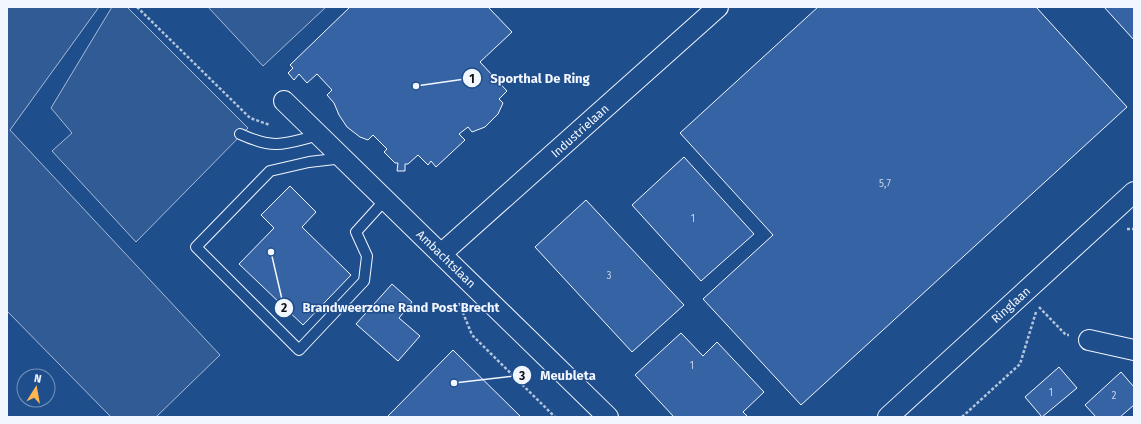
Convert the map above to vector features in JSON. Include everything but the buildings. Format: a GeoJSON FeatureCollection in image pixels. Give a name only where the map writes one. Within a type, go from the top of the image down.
{"type":"FeatureCollection","features":[{"type":"Feature","properties":{"kind":"street","name":"Industrielaan"},"geometry":{"type":"LineString","coordinates":[[441,254],[718,7]]}},
{"type":"Feature","properties":{"kind":"street","name":"Ambachtslaan"},"geometry":{"type":"LineString","coordinates":[[284,101],[608,417]]}},
{"type":"Feature","properties":{"kind":"street","name":"Ringlaan"},"geometry":{"type":"LineString","coordinates":[[888,417],[1034,300],[1134,192]]}},
{"type":"Feature","properties":{"kind":"street"},"geometry":{"type":"LineString","coordinates":[[1089,340],[1134,350]]}},
{"type":"Feature","properties":{"kind":"lane"},"geometry":{"type":"LineString","coordinates":[[240,134],[258,142],[279,145],[319,135]]}},
{"type":"Feature","properties":{"kind":"lane"},"geometry":{"type":"LineString","coordinates":[[343,158],[308,162],[270,171],[196,247],[299,350],[364,281],[367,256],[356,232],[385,200]]}},
{"type":"Feature","properties":{"kind":"path"},"geometry":{"type":"LineString","coordinates":[[137,7],[250,118],[292,131],[300,140]]}},
{"type":"Feature","properties":{"kind":"path"},"geometry":{"type":"LineString","coordinates":[[1124,229],[1134,229]]}},
{"type":"Feature","properties":{"kind":"path"},"geometry":{"type":"LineString","coordinates":[[1034,300],[1066,335],[1089,340]]}},
{"type":"Feature","properties":{"kind":"path"},"geometry":{"type":"LineString","coordinates":[[962,417],[1020,364],[1034,300]]}},
{"type":"Feature","properties":{"kind":"path"},"geometry":{"type":"LineString","coordinates":[[459,302],[472,335],[555,417]]}},
{"type":"Feature","properties":{"kind":"shaded area"},"geometry":{"type":"Polygon","coordinates":[[[7,7],[99,7],[10,130],[220,355],[156,417],[111,417],[7,311],[7,7]]]}},
{"type":"Feature","properties":{"kind":"shaded area"},"geometry":{"type":"Polygon","coordinates":[[[112,7],[127,7],[248,128],[136,242],[52,151],[72,133],[51,108],[112,7]]]}},
{"type":"Feature","properties":{"kind":"shaded area"},"geometry":{"type":"Polygon","coordinates":[[[208,7],[326,7],[263,66],[208,7]]]}},
{"type":"Feature","properties":{"kind":"place","name":"Sporthal De Ring"},"geometry":{"type":"Point","coordinates":[416,86]}},
{"type":"Feature","properties":{"kind":"place","name":"Brandweerzone Rand Post Brecht"},"geometry":{"type":"Point","coordinates":[271,252]}},
{"type":"Feature","properties":{"kind":"place","name":"Meubleta"},"geometry":{"type":"Point","coordinates":[454,383]}}]}
